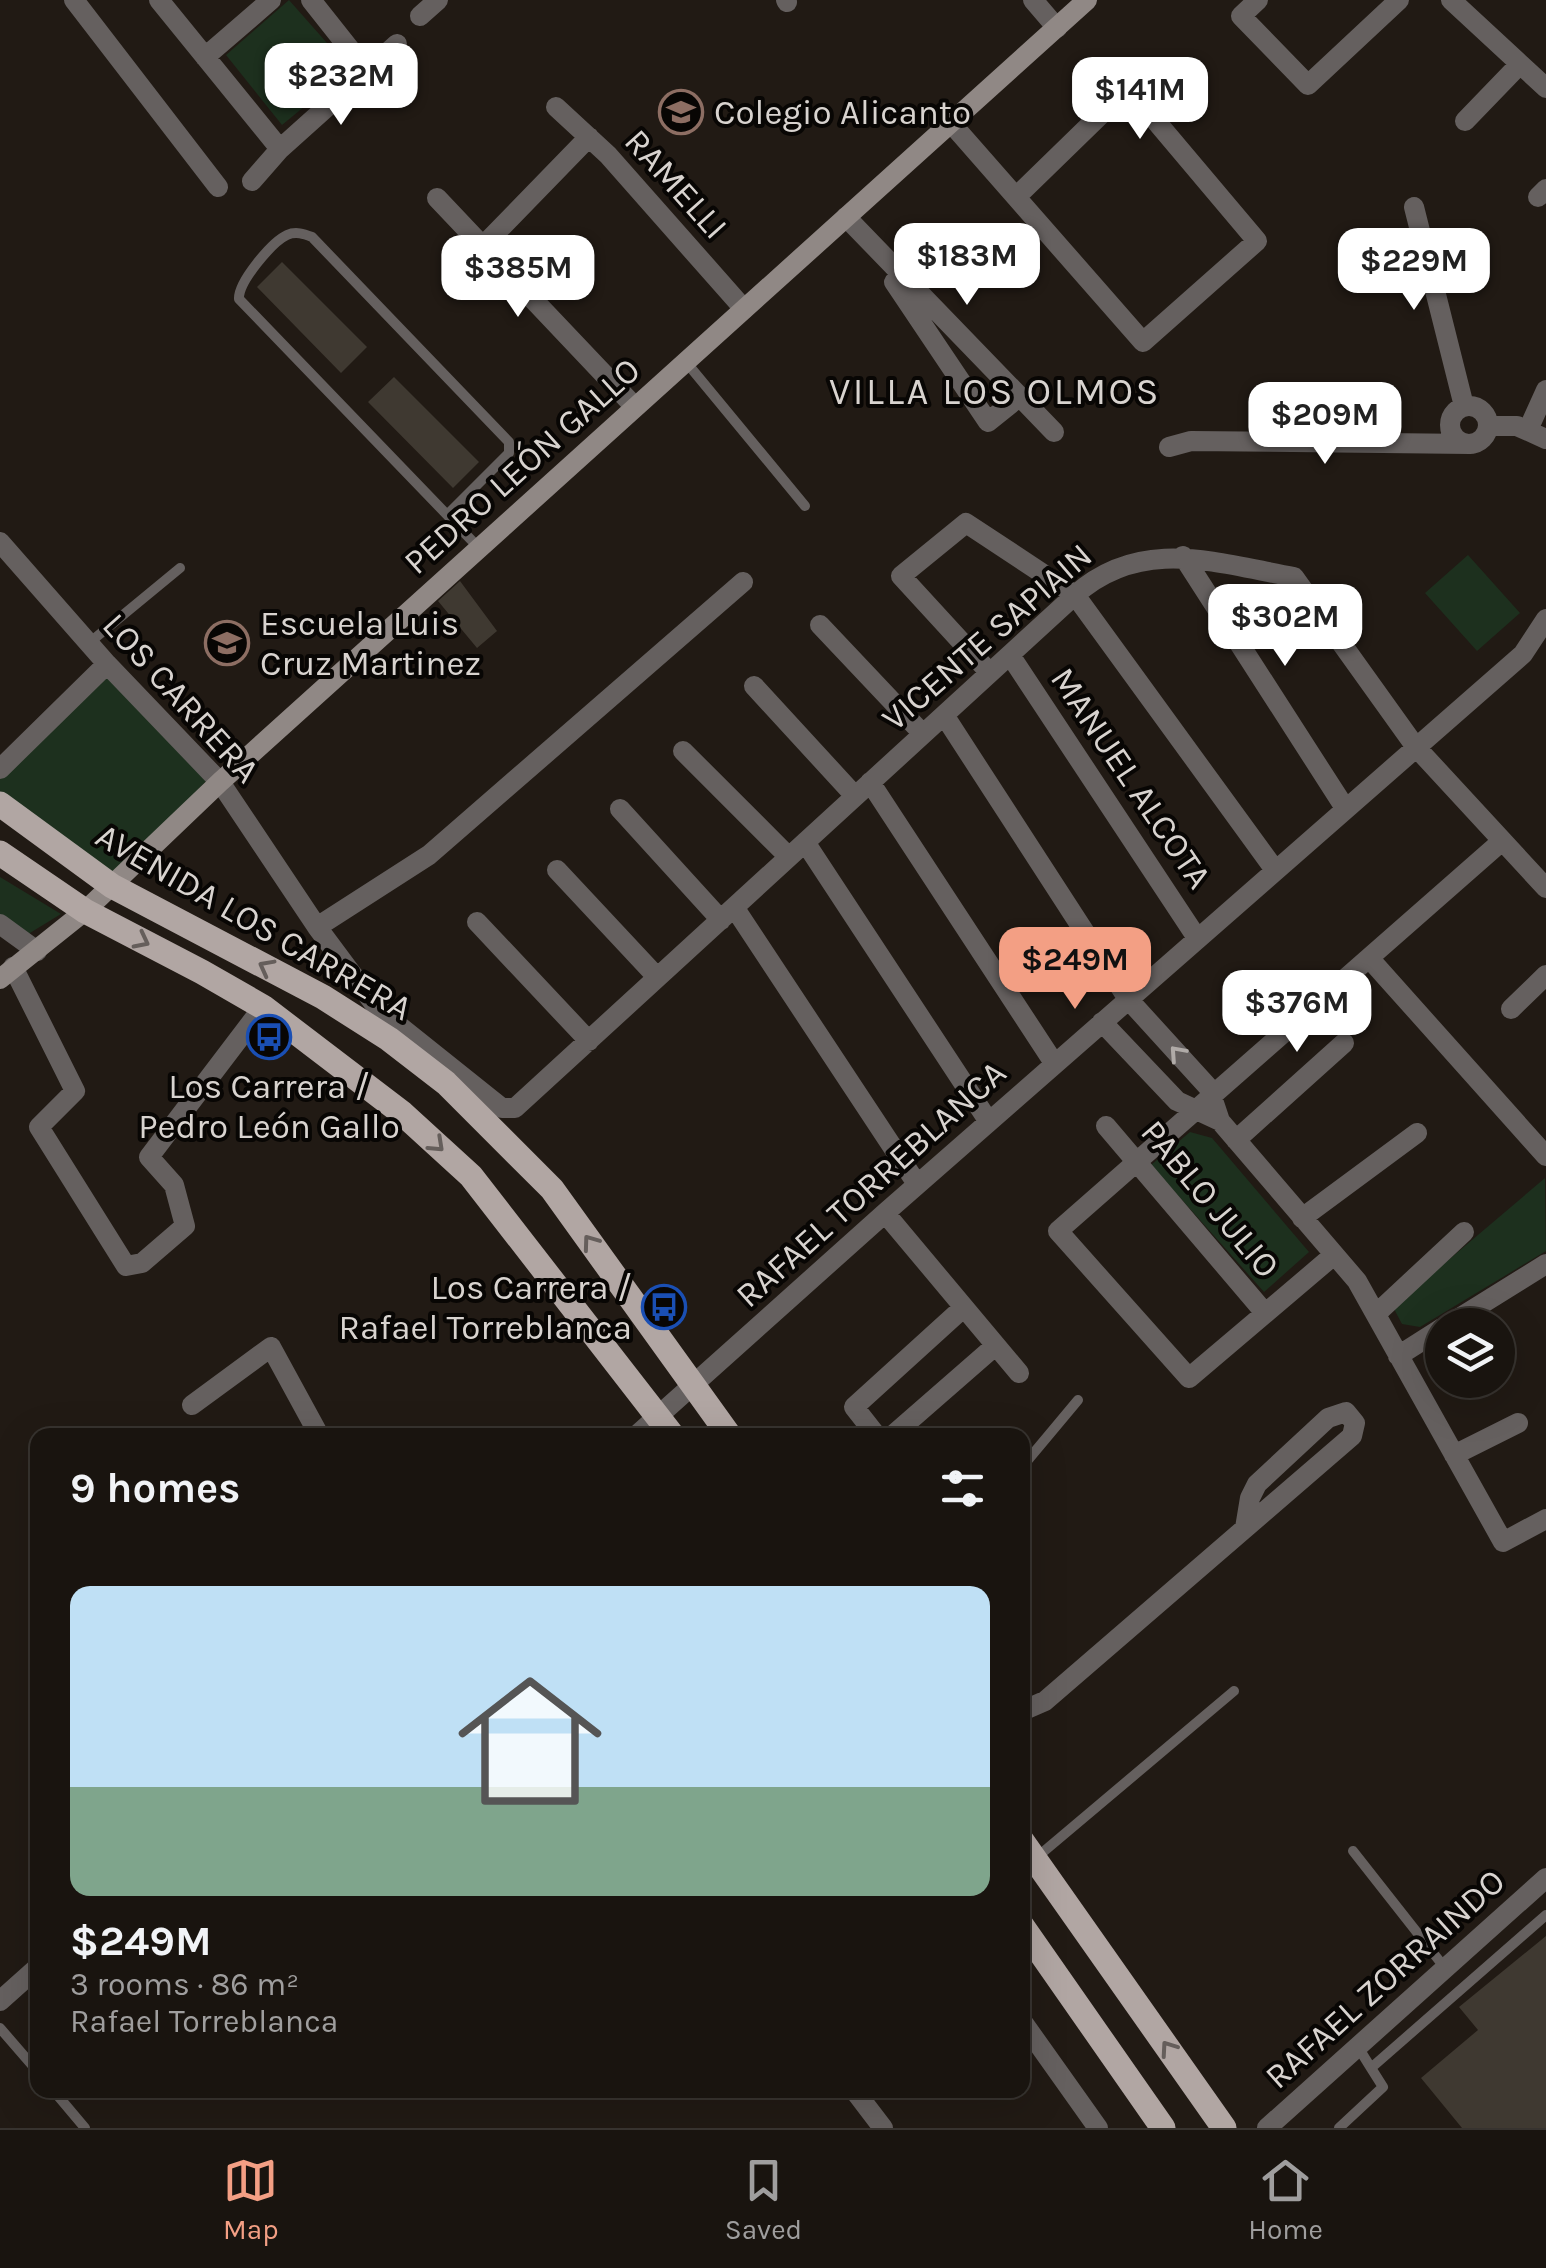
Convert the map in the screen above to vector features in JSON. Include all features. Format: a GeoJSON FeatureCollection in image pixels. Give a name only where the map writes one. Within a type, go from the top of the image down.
{"type":"FeatureCollection","features":[{"type":"Feature","properties":{"kind":"main road","name":"AVENIDA LOS CARRERA"},"geometry":{"type":"LineString","coordinates":[[0,804],[112,886],[323,997],[389,1039],[446,1083],[552,1189],[724,1428]]}},
{"type":"Feature","properties":{"kind":"main road","name":"AVENIDA LOS CARRERA"},"geometry":{"type":"LineString","coordinates":[[0,853],[85,911],[263,1007],[367,1083],[471,1176],[665,1426]]}},
{"type":"Feature","properties":{"kind":"main road"},"geometry":{"type":"LineString","coordinates":[[1030,1851],[1224,2128]]}},
{"type":"Feature","properties":{"kind":"main road"},"geometry":{"type":"LineString","coordinates":[[1030,1938],[1162,2128]]}},
{"type":"Feature","properties":{"kind":"street"},"geometry":{"type":"LineString","coordinates":[[74,0],[218,187]]}},
{"type":"Feature","properties":{"kind":"street"},"geometry":{"type":"LineString","coordinates":[[159,0],[280,149]]}},
{"type":"Feature","properties":{"kind":"street"},"geometry":{"type":"LineString","coordinates":[[205,57],[272,0]]}},
{"type":"Feature","properties":{"kind":"street"},"geometry":{"type":"LineString","coordinates":[[311,0],[368,72]]}},
{"type":"Feature","properties":{"kind":"street"},"geometry":{"type":"LineString","coordinates":[[420,16],[438,0]]}},
{"type":"Feature","properties":{"kind":"street"},"geometry":{"type":"LineString","coordinates":[[1033,0],[1057,28]]}},
{"type":"Feature","properties":{"kind":"street","name":"PEDRO LEÓN GALLO"},"geometry":{"type":"LineString","coordinates":[[7,973],[85,911],[220,782],[1088,0]]}},
{"type":"Feature","properties":{"kind":"street"},"geometry":{"type":"LineString","coordinates":[[1258,0],[1241,16],[1308,85],[1399,0]]}},
{"type":"Feature","properties":{"kind":"street"},"geometry":{"type":"LineString","coordinates":[[1451,0],[1546,88]]}},
{"type":"Feature","properties":{"kind":"street"},"geometry":{"type":"LineString","coordinates":[[252,182],[280,149],[397,44]]}},
{"type":"Feature","properties":{"kind":"street"},"geometry":{"type":"LineString","coordinates":[[1465,122],[1520,64]]}},
{"type":"Feature","properties":{"kind":"street"},"geometry":{"type":"LineString","coordinates":[[951,123],[1143,342],[1256,241],[1128,88],[1016,197]]}},
{"type":"Feature","properties":{"kind":"street","name":"RAMELLI"},"geometry":{"type":"LineString","coordinates":[[556,107],[744,309]]}},
{"type":"Feature","properties":{"kind":"street"},"geometry":{"type":"LineString","coordinates":[[482,246],[588,138]]}},
{"type":"Feature","properties":{"kind":"street"},"geometry":{"type":"LineString","coordinates":[[437,198],[635,407]]}},
{"type":"Feature","properties":{"kind":"street"},"geometry":{"type":"LineString","coordinates":[[1414,208],[1464,406]]}},
{"type":"Feature","properties":{"kind":"street"},"geometry":{"type":"LineString","coordinates":[[846,218],[1054,432]]}},
{"type":"Feature","properties":{"kind":"street"},"geometry":{"type":"LineString","coordinates":[[866,240],[988,422],[1020,397]]}},
{"type":"Feature","properties":{"kind":"street"},"geometry":{"type":"LineString","coordinates":[[1488,426],[1504,423],[1537,435],[1546,390]]}},
{"type":"Feature","properties":{"kind":"street"},"geometry":{"type":"LineString","coordinates":[[1170,447],[1191,441],[1472,444],[1484,437],[1488,426],[1480,408],[1464,406],[1452,415],[1451,431],[1459,441],[1472,444]]}},
{"type":"Feature","properties":{"kind":"street"},"geometry":{"type":"LineString","coordinates":[[990,673],[901,576],[966,522],[1075,594],[1275,870]]}},
{"type":"Feature","properties":{"kind":"street","name":"LOS CARRERA"},"geometry":{"type":"LineString","coordinates":[[0,542],[107,664],[220,782],[378,1009],[502,1108],[516,1108]]}},
{"type":"Feature","properties":{"kind":"street"},"geometry":{"type":"LineString","coordinates":[[1183,556],[1346,808]]}},
{"type":"Feature","properties":{"kind":"street","name":"VICENTE SAPIAIN"},"geometry":{"type":"LineString","coordinates":[[516,1108],[1075,594],[1123,564],[1183,556],[1294,578],[1415,746],[1546,888]]}},
{"type":"Feature","properties":{"kind":"street"},"geometry":{"type":"LineString","coordinates":[[318,926],[429,855],[743,582]]}},
{"type":"Feature","properties":{"kind":"street","name":"RAFAEL TORREBLANCA"},"geometry":{"type":"LineString","coordinates":[[665,1426],[693,1386],[1522,654],[1546,619]]}},
{"type":"Feature","properties":{"kind":"street"},"geometry":{"type":"LineString","coordinates":[[820,625],[923,734]]}},
{"type":"Feature","properties":{"kind":"street","name":"MANUEL ALCOTA"},"geometry":{"type":"LineString","coordinates":[[1010,655],[1198,938]]}},
{"type":"Feature","properties":{"kind":"street"},"geometry":{"type":"LineString","coordinates":[[0,769],[107,664]]}},
{"type":"Feature","properties":{"kind":"street"},"geometry":{"type":"LineString","coordinates":[[754,686],[863,789],[1054,1064]]}},
{"type":"Feature","properties":{"kind":"street"},"geometry":{"type":"LineString","coordinates":[[944,715],[1128,999],[1209,1088],[1204,1104]]}},
{"type":"Feature","properties":{"kind":"street"},"geometry":{"type":"LineString","coordinates":[[683,750],[789,857]]}},
{"type":"Feature","properties":{"kind":"street"},"geometry":{"type":"LineString","coordinates":[[620,809],[728,913],[918,1184]]}},
{"type":"Feature","properties":{"kind":"street"},"geometry":{"type":"LineString","coordinates":[[1334,1255],[1189,1378],[1058,1231],[1502,841]]}},
{"type":"Feature","properties":{"kind":"street"},"geometry":{"type":"LineString","coordinates":[[805,842],[988,1122]]}},
{"type":"Feature","properties":{"kind":"street"},"geometry":{"type":"LineString","coordinates":[[557,870],[658,977]]}},
{"type":"Feature","properties":{"kind":"street"},"geometry":{"type":"LineString","coordinates":[[477,922],[588,1041]]}},
{"type":"Feature","properties":{"kind":"street"},"geometry":{"type":"LineString","coordinates":[[0,924],[37,951]]}},
{"type":"Feature","properties":{"kind":"street"},"geometry":{"type":"LineString","coordinates":[[1369,958],[1543,1147]]}},
{"type":"Feature","properties":{"kind":"street"},"geometry":{"type":"LineString","coordinates":[[7,973],[76,1091],[39,1127],[126,1266],[142,1263],[185,1226],[174,1185],[150,1157],[263,1007]]}},
{"type":"Feature","properties":{"kind":"street"},"geometry":{"type":"LineString","coordinates":[[1511,1009],[1546,975]]}},
{"type":"Feature","properties":{"kind":"street"},"geometry":{"type":"LineString","coordinates":[[1102,1022],[1176,1101],[1204,1104],[1220,1120],[1356,1281],[1503,1542],[1546,1519]]}},
{"type":"Feature","properties":{"kind":"street"},"geometry":{"type":"LineString","coordinates":[[1236,1140],[1344,1042]]}},
{"type":"Feature","properties":{"kind":"street","name":"PABLO JULIO"},"geometry":{"type":"LineString","coordinates":[[1106,1126],[1265,1313]]}},
{"type":"Feature","properties":{"kind":"street"},"geometry":{"type":"LineString","coordinates":[[1302,1218],[1416,1133]]}},
{"type":"Feature","properties":{"kind":"street"},"geometry":{"type":"LineString","coordinates":[[885,1213],[1019,1373]]}},
{"type":"Feature","properties":{"kind":"street"},"geometry":{"type":"LineString","coordinates":[[1376,1314],[1464,1232]]}},
{"type":"Feature","properties":{"kind":"street"},"geometry":{"type":"LineString","coordinates":[[1475,1308],[1546,1264]]}},
{"type":"Feature","properties":{"kind":"street"},"geometry":{"type":"LineString","coordinates":[[870,1428],[854,1407],[963,1308]]}},
{"type":"Feature","properties":{"kind":"street"},"geometry":{"type":"LineString","coordinates":[[1398,1356],[1425,1339]]}},
{"type":"Feature","properties":{"kind":"street"},"geometry":{"type":"LineString","coordinates":[[901,1428],[996,1346]]}},
{"type":"Feature","properties":{"kind":"street"},"geometry":{"type":"LineString","coordinates":[[192,1405],[271,1347],[315,1428]]}},
{"type":"Feature","properties":{"kind":"street"},"geometry":{"type":"LineString","coordinates":[[1030,1707],[1045,1701],[1352,1436],[1356,1423],[1346,1412],[1328,1418],[1257,1484],[1250,1498],[1245,1528]]}},
{"type":"Feature","properties":{"kind":"street"},"geometry":{"type":"LineString","coordinates":[[1454,1455],[1518,1423]]}},
{"type":"Feature","properties":{"kind":"street","name":"RAFAEL ZORRAINDO"},"geometry":{"type":"LineString","coordinates":[[1267,2128],[1546,1878]]}},
{"type":"Feature","properties":{"kind":"street"},"geometry":{"type":"LineString","coordinates":[[0,2001],[30,1975]]}},
{"type":"Feature","properties":{"kind":"street"},"geometry":{"type":"LineString","coordinates":[[1030,2032],[1098,2128]]}},
{"type":"Feature","properties":{"kind":"street"},"geometry":{"type":"LineString","coordinates":[[860,2098],[883,2128]]}},
{"type":"Feature","properties":{"kind":"lane"},"geometry":{"type":"LineString","coordinates":[[449,513],[509,452],[509,442],[312,237],[298,233],[285,236],[244,279],[238,299],[479,548]]}},
{"type":"Feature","properties":{"kind":"lane"},"geometry":{"type":"LineString","coordinates":[[686,362],[805,506]]}},
{"type":"Feature","properties":{"kind":"lane"},"geometry":{"type":"LineString","coordinates":[[89,643],[180,568]]}},
{"type":"Feature","properties":{"kind":"lane"},"geometry":{"type":"LineString","coordinates":[[1030,1457],[1078,1400]]}},
{"type":"Feature","properties":{"kind":"lane"},"geometry":{"type":"LineString","coordinates":[[1030,1849],[1234,1691]]}},
{"type":"Feature","properties":{"kind":"lane"},"geometry":{"type":"LineString","coordinates":[[1354,1851],[1446,1968]]}},
{"type":"Feature","properties":{"kind":"lane"},"geometry":{"type":"LineString","coordinates":[[1371,2068],[1546,1914]]}},
{"type":"Feature","properties":{"kind":"lane"},"geometry":{"type":"LineString","coordinates":[[0,2028],[30,2063]]}},
{"type":"Feature","properties":{"kind":"lane"},"geometry":{"type":"LineString","coordinates":[[1339,2128],[1383,2087],[1358,2047]]}},
{"type":"Feature","properties":{"kind":"lane"},"geometry":{"type":"LineString","coordinates":[[59,2098],[84,2128]]}},
{"type":"Feature","properties":{"kind":"green space"},"geometry":{"type":"Polygon","coordinates":[[[289,0],[350,69],[282,125],[226,55],[289,0]]]}},
{"type":"Feature","properties":{"kind":"green space"},"geometry":{"type":"Polygon","coordinates":[[[1468,555],[1520,613],[1477,651],[1425,593],[1468,555]]]}},
{"type":"Feature","properties":{"kind":"green space"},"geometry":{"type":"Polygon","coordinates":[[[107,671],[209,778],[112,879],[0,798],[0,776],[107,671]]]}},
{"type":"Feature","properties":{"kind":"green space"},"geometry":{"type":"Polygon","coordinates":[[[0,877],[61,914],[25,936],[0,917],[0,877]]]}},
{"type":"Feature","properties":{"kind":"green space"},"geometry":{"type":"Polygon","coordinates":[[[1190,1132],[1212,1138],[1309,1252],[1264,1292],[1151,1165],[1190,1132]]]}},
{"type":"Feature","properties":{"kind":"green space"},"geometry":{"type":"Polygon","coordinates":[[[1545,1178],[1546,1251],[1452,1308],[1425,1308],[1425,1324],[1420,1327],[1402,1324],[1393,1307],[1545,1178]]]}},
{"type":"Feature","properties":{"kind":"building"},"geometry":{"type":"Polygon","coordinates":[[[282,262],[367,347],[341,373],[257,287],[282,262]]]}},
{"type":"Feature","properties":{"kind":"building"},"geometry":{"type":"Polygon","coordinates":[[[394,377],[479,462],[453,488],[368,402],[394,377]]]}},
{"type":"Feature","properties":{"kind":"building"},"geometry":{"type":"Polygon","coordinates":[[[460,581],[497,631],[477,648],[438,601],[460,581]]]}},
{"type":"Feature","properties":{"kind":"building"},"geometry":{"type":"Polygon","coordinates":[[[1546,1936],[1546,2128],[1462,2128],[1421,2078],[1478,2030],[1459,2007],[1546,1936]]]}},
{"type":"Feature","properties":{"kind":"place","name":"Colegio Alicanto"},"geometry":{"type":"Point","coordinates":[681,112]}},
{"type":"Feature","properties":{"kind":"place","name":"Escuela Luis Cruz Martinez"},"geometry":{"type":"Point","coordinates":[227,643]}},
{"type":"Feature","properties":{"kind":"place","name":"Los Carrera / Pedro León Gallo"},"geometry":{"type":"Point","coordinates":[269,1037]}},
{"type":"Feature","properties":{"kind":"place","name":"Los Carrera / Rafael Torreblanca"},"geometry":{"type":"Point","coordinates":[664,1307]}},
{"type":"Feature","properties":{"kind":"district","name":"VILLA LOS OLMOS"},"geometry":{"type":"Point","coordinates":[995,391]}}]}
